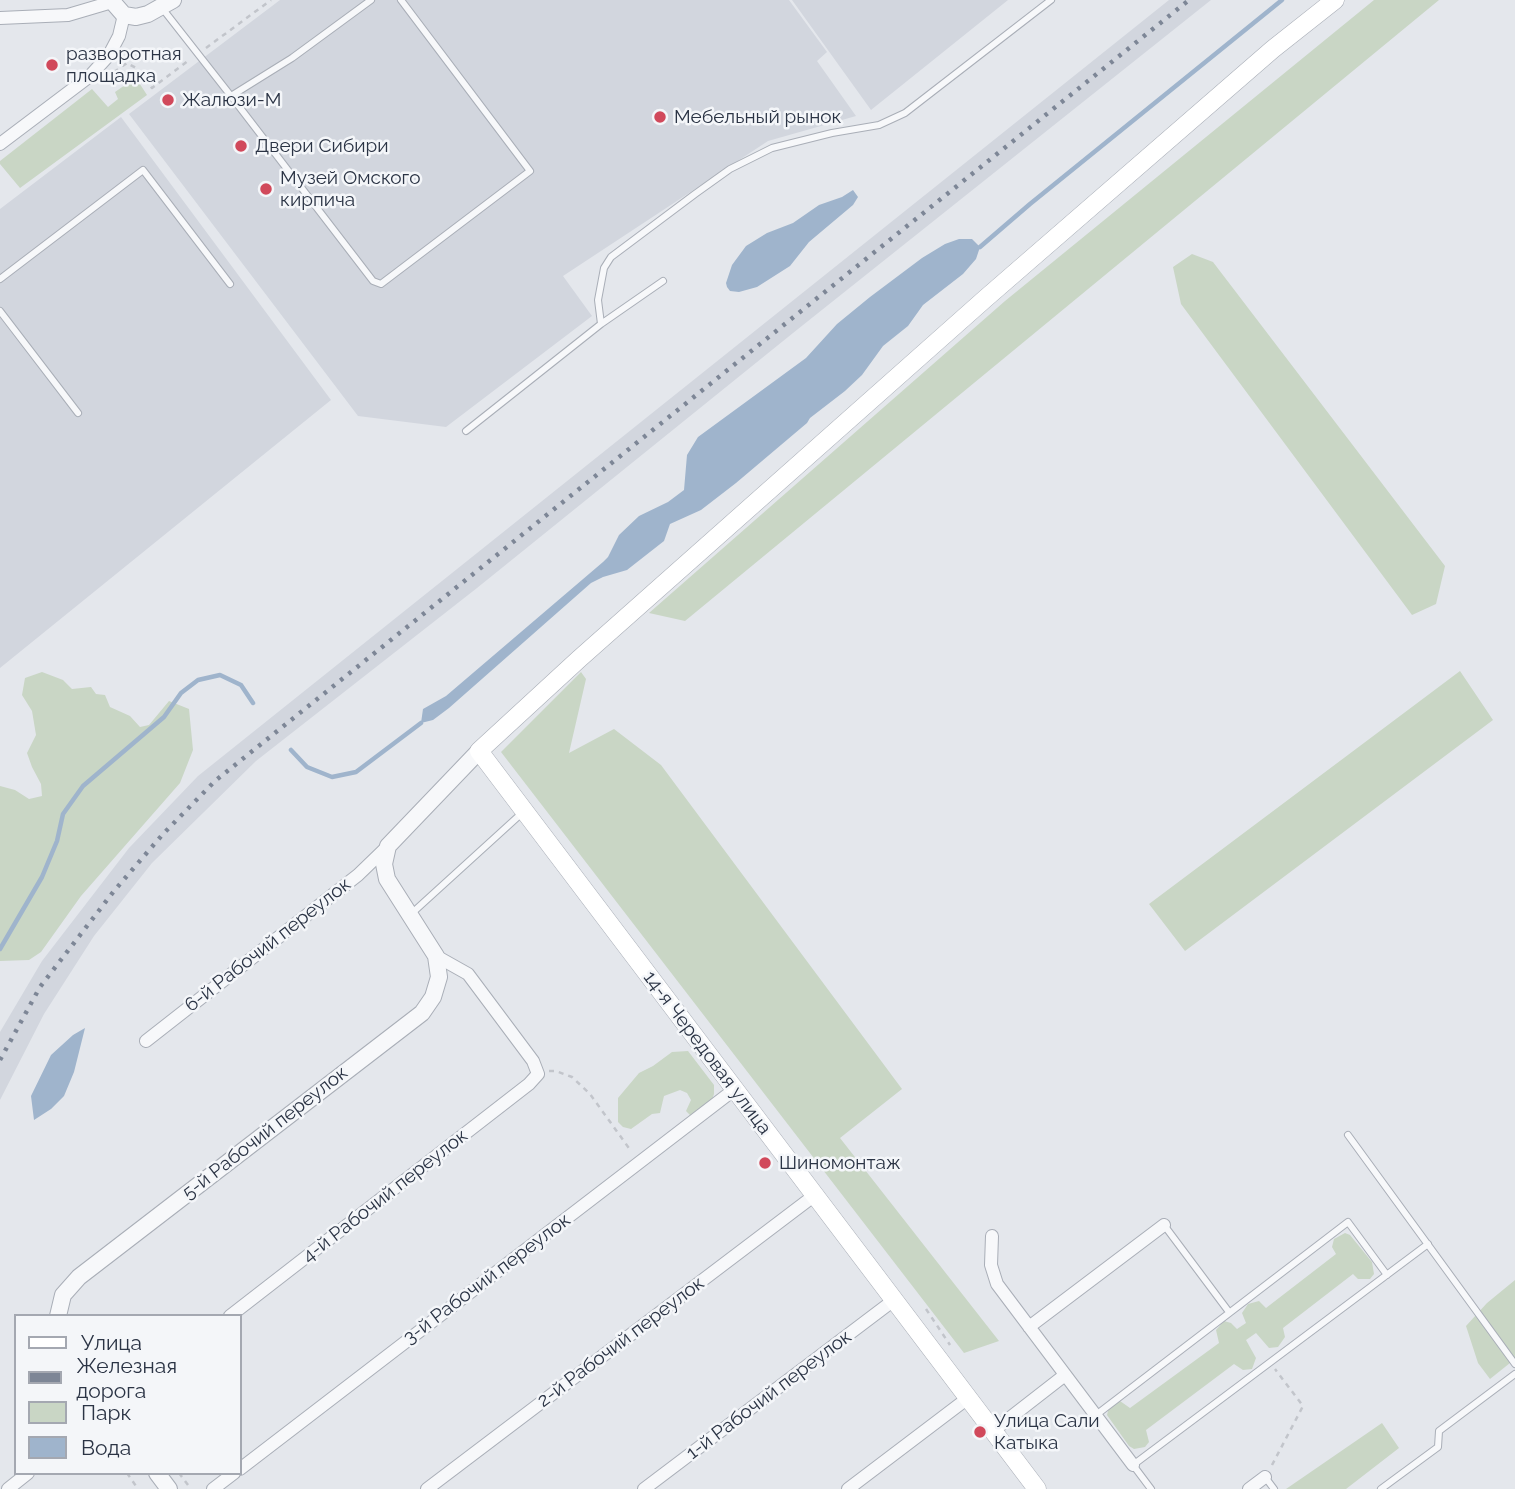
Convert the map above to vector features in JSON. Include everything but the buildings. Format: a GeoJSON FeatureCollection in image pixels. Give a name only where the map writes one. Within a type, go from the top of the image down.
{"type":"FeatureCollection","features":[{"type":"Feature","properties":{"kind":"main road"},"geometry":{"type":"LineString","coordinates":[[479,751],[590,649],[986,298],[1273,49],[1335,0]]}},
{"type":"Feature","properties":{"kind":"main road","name":"14-я Чередовая улица"},"geometry":{"type":"LineString","coordinates":[[479,751],[1037,1489]]}},
{"type":"Feature","properties":{"kind":"street"},"geometry":{"type":"LineString","coordinates":[[0,18],[68,15],[111,1],[124,15],[136,18],[167,3]]}},
{"type":"Feature","properties":{"kind":"street"},"geometry":{"type":"LineString","coordinates":[[0,144],[90,76],[109,55],[124,15]]}},
{"type":"Feature","properties":{"kind":"street"},"geometry":{"type":"LineString","coordinates":[[479,751],[388,846],[384,864],[387,879],[436,956],[468,974],[533,1061],[538,1074]]}},
{"type":"Feature","properties":{"kind":"street","name":"6-й Рабочий переулок"},"geometry":{"type":"LineString","coordinates":[[146,1041],[358,875],[388,846]]}},
{"type":"Feature","properties":{"kind":"street","name":"5-й Рабочий переулок"},"geometry":{"type":"LineString","coordinates":[[58,1314],[63,1295],[79,1277],[422,1013],[433,997],[439,977],[436,956]]}},
{"type":"Feature","properties":{"kind":"street","name":"4-й Рабочий переулок"},"geometry":{"type":"LineString","coordinates":[[233,1314],[529,1084],[538,1074]]}},
{"type":"Feature","properties":{"kind":"street","name":"3-й Рабочий переулок"},"geometry":{"type":"LineString","coordinates":[[242,1467],[735,1089]]}},
{"type":"Feature","properties":{"kind":"street","name":"2-й Рабочий переулок"},"geometry":{"type":"LineString","coordinates":[[427,1489],[815,1195]]}},
{"type":"Feature","properties":{"kind":"street"},"geometry":{"type":"LineString","coordinates":[[1029,1326],[1164,1226]]}},
{"type":"Feature","properties":{"kind":"street"},"geometry":{"type":"LineString","coordinates":[[992,1236],[991,1265],[997,1284],[1133,1465]]}},
{"type":"Feature","properties":{"kind":"street","name":"1-й Рабочий переулок"},"geometry":{"type":"LineString","coordinates":[[644,1489],[894,1300]]}},
{"type":"Feature","properties":{"kind":"street"},"geometry":{"type":"LineString","coordinates":[[993,1431],[1065,1375]]}},
{"type":"Feature","properties":{"kind":"street"},"geometry":{"type":"LineString","coordinates":[[848,1489],[968,1398]]}},
{"type":"Feature","properties":{"kind":"street"},"geometry":{"type":"LineString","coordinates":[[8,1489],[26,1475]]}},
{"type":"Feature","properties":{"kind":"street"},"geometry":{"type":"LineString","coordinates":[[214,1489],[232,1475]]}},
{"type":"Feature","properties":{"kind":"street"},"geometry":{"type":"LineString","coordinates":[[1249,1489],[1265,1477]]}},
{"type":"Feature","properties":{"kind":"lane"},"geometry":{"type":"LineString","coordinates":[[230,96],[292,58],[372,0]]}},
{"type":"Feature","properties":{"kind":"lane"},"geometry":{"type":"LineString","coordinates":[[167,3],[230,96],[373,281],[381,284],[530,171],[401,0]]}},
{"type":"Feature","properties":{"kind":"lane"},"geometry":{"type":"LineString","coordinates":[[601,324],[598,300],[604,268],[611,257],[695,194],[730,169],[772,148],[832,133],[860,131],[905,113],[1051,0]]}},
{"type":"Feature","properties":{"kind":"lane"},"geometry":{"type":"LineString","coordinates":[[0,279],[143,170],[230,284]]}},
{"type":"Feature","properties":{"kind":"lane"},"geometry":{"type":"LineString","coordinates":[[466,430],[601,324],[663,281]]}},
{"type":"Feature","properties":{"kind":"lane"},"geometry":{"type":"LineString","coordinates":[[0,311],[78,412]]}},
{"type":"Feature","properties":{"kind":"lane"},"geometry":{"type":"LineString","coordinates":[[410,915],[524,811]]}},
{"type":"Feature","properties":{"kind":"lane"},"geometry":{"type":"LineString","coordinates":[[1348,1135],[1515,1364]]}},
{"type":"Feature","properties":{"kind":"lane"},"geometry":{"type":"LineString","coordinates":[[1096,1415],[1348,1222],[1387,1275]]}},
{"type":"Feature","properties":{"kind":"lane"},"geometry":{"type":"LineString","coordinates":[[1164,1226],[1229,1312]]}},
{"type":"Feature","properties":{"kind":"lane"},"geometry":{"type":"LineString","coordinates":[[1152,1489],[1133,1465],[1428,1244]]}},
{"type":"Feature","properties":{"kind":"lane"},"geometry":{"type":"LineString","coordinates":[[1381,1489],[1438,1447],[1439,1431],[1515,1374]]}},
{"type":"Feature","properties":{"kind":"lane"},"geometry":{"type":"LineString","coordinates":[[1265,1477],[1274,1489]]}},
{"type":"Feature","properties":{"kind":"path"},"geometry":{"type":"LineString","coordinates":[[538,1074],[556,1071],[572,1077],[590,1094],[640,1162]]}},
{"type":"Feature","properties":{"kind":"path"},"geometry":{"type":"LineString","coordinates":[[1265,1477],[1303,1406],[1270,1362]]}},
{"type":"Feature","properties":{"kind":"shaded area"},"geometry":{"type":"Polygon","coordinates":[[[280,0],[789,0],[827,52],[817,61],[856,116],[768,141],[563,276],[592,316],[446,427],[358,416],[129,114],[280,0]]]}},
{"type":"Feature","properties":{"kind":"shaded area"},"geometry":{"type":"Polygon","coordinates":[[[792,0],[1008,0],[871,110],[792,0]]]}},
{"type":"Feature","properties":{"kind":"shaded area"},"geometry":{"type":"Polygon","coordinates":[[[1169,0],[1211,0],[477,588],[256,761],[152,863],[94,936],[44,1014],[0,1100],[0,1032],[42,961],[129,848],[198,776],[1169,0]]]}},
{"type":"Feature","properties":{"kind":"shaded area"},"geometry":{"type":"Polygon","coordinates":[[[121,117],[331,400],[0,668],[0,209],[121,117]]]}},
{"type":"Feature","properties":{"kind":"green space"},"geometry":{"type":"Polygon","coordinates":[[[1374,0],[1439,0],[685,621],[649,613],[1005,301],[1374,0]]]}},
{"type":"Feature","properties":{"kind":"green space"},"geometry":{"type":"Polygon","coordinates":[[[126,71],[134,75],[147,95],[20,188],[0,161],[92,89],[108,107],[118,99],[115,92],[128,83],[123,74],[126,71]]]}},
{"type":"Feature","properties":{"kind":"green space"},"geometry":{"type":"Polygon","coordinates":[[[1192,254],[1213,262],[1445,566],[1436,604],[1412,615],[1181,304],[1173,267],[1192,254]]]}},
{"type":"Feature","properties":{"kind":"green space"},"geometry":{"type":"Polygon","coordinates":[[[1460,671],[1493,720],[1185,951],[1149,904],[1460,671]]]}},
{"type":"Feature","properties":{"kind":"green space"},"geometry":{"type":"Polygon","coordinates":[[[42,672],[63,680],[72,689],[91,687],[96,694],[105,695],[110,707],[130,716],[140,727],[149,725],[169,701],[189,709],[193,750],[180,783],[81,896],[41,952],[29,960],[0,961],[0,786],[15,790],[29,799],[42,796],[41,784],[27,753],[36,735],[32,711],[22,695],[25,678],[42,672]]]}},
{"type":"Feature","properties":{"kind":"green space"},"geometry":{"type":"Polygon","coordinates":[[[581,672],[586,679],[569,753],[614,729],[661,765],[902,1089],[840,1138],[999,1341],[964,1353],[501,752],[581,672]]]}},
{"type":"Feature","properties":{"kind":"green space"},"geometry":{"type":"Polygon","coordinates":[[[688,1051],[714,1085],[711,1103],[691,1116],[686,1111],[691,1100],[687,1093],[680,1090],[664,1096],[660,1113],[652,1114],[631,1129],[623,1127],[618,1122],[618,1098],[639,1073],[672,1052],[688,1051]]]}},
{"type":"Feature","properties":{"kind":"green space"},"geometry":{"type":"Polygon","coordinates":[[[1345,1233],[1350,1235],[1372,1262],[1374,1274],[1370,1279],[1358,1279],[1353,1274],[1283,1328],[1285,1337],[1278,1347],[1269,1348],[1256,1333],[1246,1340],[1256,1358],[1252,1369],[1243,1370],[1234,1364],[1146,1430],[1149,1442],[1145,1447],[1134,1449],[1129,1446],[1107,1415],[1109,1407],[1120,1401],[1130,1408],[1219,1343],[1216,1330],[1224,1321],[1237,1329],[1246,1323],[1242,1313],[1248,1304],[1259,1301],[1266,1308],[1336,1254],[1332,1247],[1334,1239],[1345,1233]]]}},
{"type":"Feature","properties":{"kind":"green space"},"geometry":{"type":"Polygon","coordinates":[[[1515,1280],[1515,1359],[1490,1379],[1478,1363],[1466,1326],[1487,1303],[1515,1280]]]}},
{"type":"Feature","properties":{"kind":"green space"},"geometry":{"type":"Polygon","coordinates":[[[1382,1423],[1399,1448],[1346,1489],[1286,1489],[1382,1423]]]}},
{"type":"Feature","properties":{"kind":"water"},"geometry":{"type":"Polygon","coordinates":[[[853,190],[858,197],[853,205],[809,242],[790,266],[757,287],[739,292],[730,291],[726,283],[732,265],[746,246],[767,233],[793,223],[819,205],[853,190]]]}},
{"type":"Feature","properties":{"kind":"water"},"geometry":{"type":"Polygon","coordinates":[[[959,239],[972,239],[980,247],[976,259],[963,274],[923,305],[908,326],[883,346],[862,375],[845,391],[701,510],[670,524],[664,541],[627,570],[591,583],[449,708],[433,720],[421,723],[423,709],[446,696],[603,562],[619,535],[639,516],[668,502],[684,490],[687,455],[698,437],[806,358],[837,324],[870,297],[922,258],[959,239]]]}},
{"type":"Feature","properties":{"kind":"water"},"geometry":{"type":"Polygon","coordinates":[[[85,1028],[74,1072],[64,1096],[34,1120],[31,1096],[51,1055],[85,1028]]]}},
{"type":"Feature","properties":{"kind":"waterway"},"geometry":{"type":"LineString","coordinates":[[980,247],[1282,0]]}},
{"type":"Feature","properties":{"kind":"waterway"},"geometry":{"type":"LineString","coordinates":[[0,949],[42,877],[57,841],[63,814],[83,786],[164,717],[181,693],[198,680],[220,675],[241,685],[253,703]]}},
{"type":"Feature","properties":{"kind":"waterway"},"geometry":{"type":"LineString","coordinates":[[291,750],[307,767],[332,777],[356,772],[421,723]]}},
{"type":"Feature","properties":{"kind":"railway"},"geometry":{"type":"LineString","coordinates":[[0,1060],[40,987],[114,891],[163,834],[215,781],[1189,0]]}},
{"type":"Feature","properties":{"kind":"place","name":"разворотная площадка"},"geometry":{"type":"Point","coordinates":[52,65]}},
{"type":"Feature","properties":{"kind":"place","name":"Жалюзи-М"},"geometry":{"type":"Point","coordinates":[168,100]}},
{"type":"Feature","properties":{"kind":"place","name":"Мебельный рынок"},"geometry":{"type":"Point","coordinates":[660,117]}},
{"type":"Feature","properties":{"kind":"place","name":"Двери Сибири"},"geometry":{"type":"Point","coordinates":[241,146]}},
{"type":"Feature","properties":{"kind":"place","name":"Музей Омского кирпича"},"geometry":{"type":"Point","coordinates":[266,189]}},
{"type":"Feature","properties":{"kind":"place","name":"Шиномонтаж"},"geometry":{"type":"Point","coordinates":[765,1163]}},
{"type":"Feature","properties":{"kind":"place","name":"Улица Сали Катыка"},"geometry":{"type":"Point","coordinates":[980,1432]}}]}
